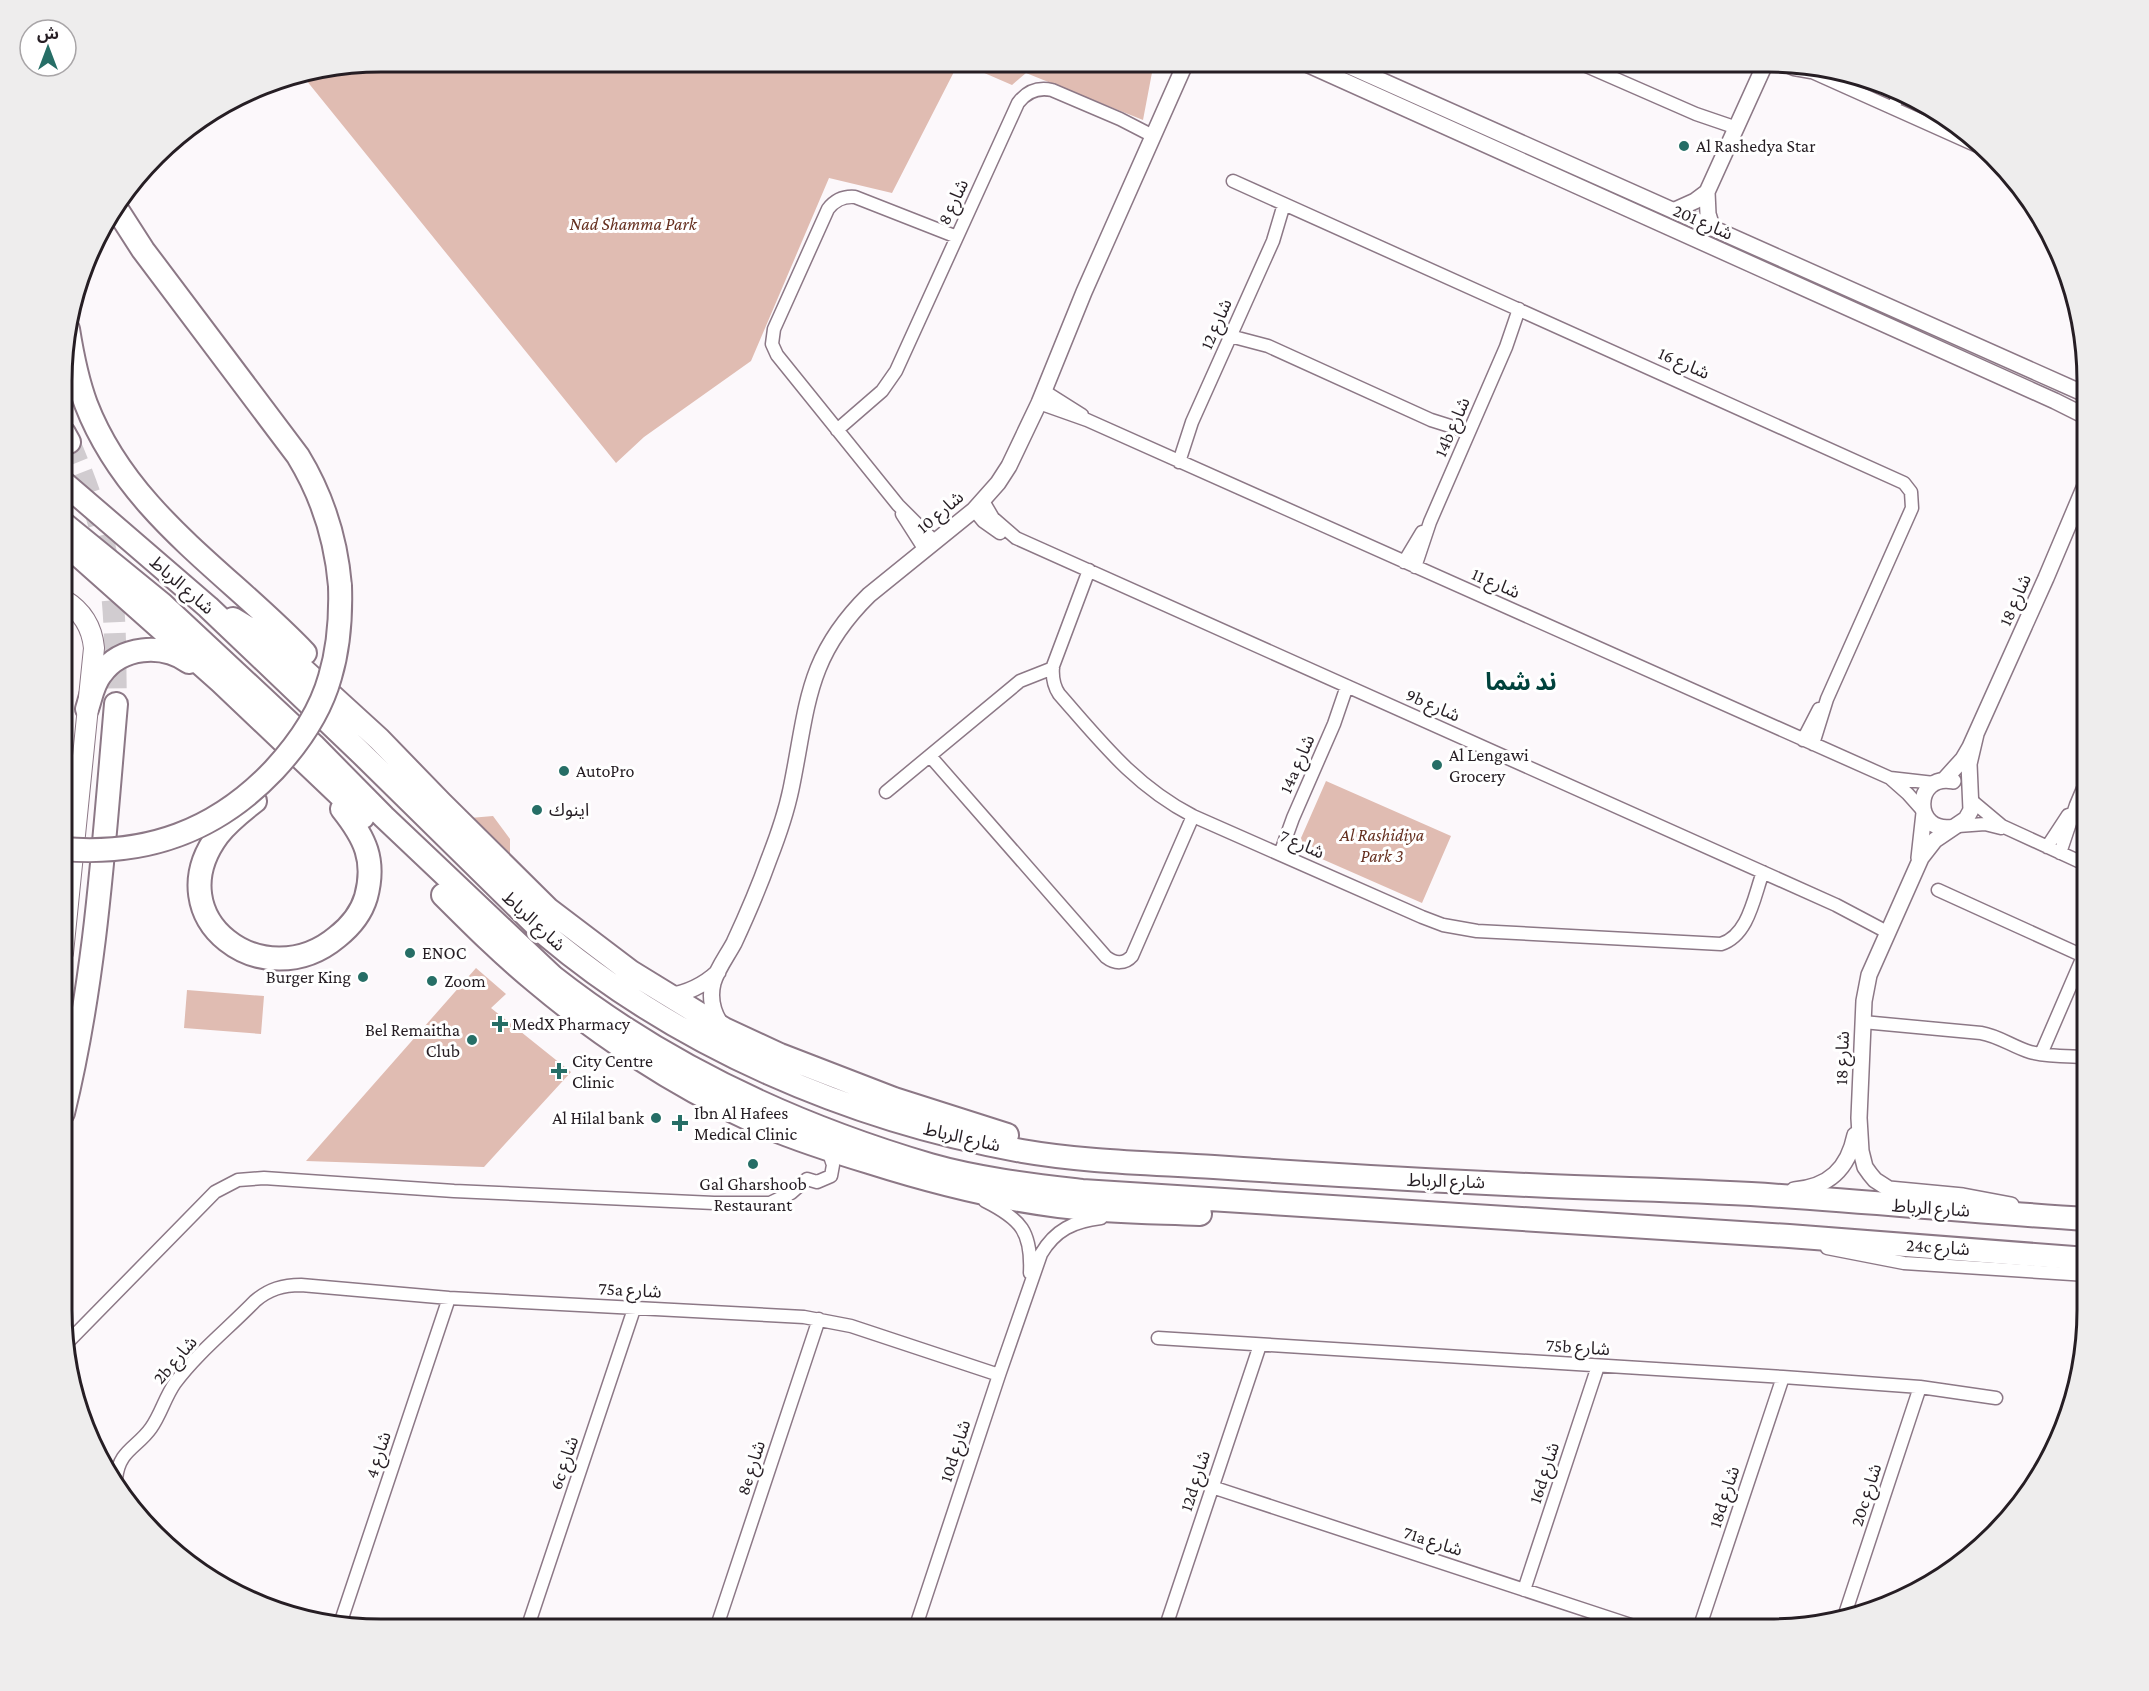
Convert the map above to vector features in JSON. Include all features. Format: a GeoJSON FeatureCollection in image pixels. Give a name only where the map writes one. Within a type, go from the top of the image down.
{"type":"FeatureCollection","features":[{"type":"Feature","properties":{"kind":"highway"},"geometry":{"type":"LineString","coordinates":[[72,849],[110,850],[158,843],[191,831],[238,804],[267,778],[299,740],[324,695],[338,645],[340,586],[336,549],[322,501],[309,474],[298,456],[143,250],[121,215]]}},
{"type":"Feature","properties":{"kind":"highway"},"geometry":{"type":"LineString","coordinates":[[73,358],[89,410],[111,455],[134,488],[198,554],[289,636],[353,703],[373,734]]}},
{"type":"Feature","properties":{"kind":"highway","name":"شارع الرباط"},"geometry":{"type":"LineString","coordinates":[[72,490],[208,607],[545,934],[575,959],[629,998],[686,1032],[745,1061],[873,1113],[973,1141],[1076,1159],[1387,1179],[1749,1194],[2077,1218]]}},
{"type":"Feature","properties":{"kind":"highway","name":"شارع الرباط"},"geometry":{"type":"LineString","coordinates":[[72,531],[162,604],[305,737],[384,817],[553,977],[656,1049],[764,1106],[825,1131],[932,1165],[1018,1183],[1082,1191],[1789,1236],[2077,1257]]}},
{"type":"Feature","properties":{"kind":"highway"},"geometry":{"type":"LineString","coordinates":[[72,550],[221,681],[494,945],[536,982],[590,1024],[671,1078],[749,1119],[828,1150],[963,1189],[1062,1206],[1161,1213],[1298,1215],[1383,1211]]}},
{"type":"Feature","properties":{"kind":"highway"},"geometry":{"type":"LineString","coordinates":[[208,607],[243,624],[276,645],[373,734],[548,909],[631,972],[668,996],[724,1029],[838,1079],[1076,1159]]}},
{"type":"Feature","properties":{"kind":"highway"},"geometry":{"type":"LineString","coordinates":[[87,709],[95,684],[106,667],[122,656],[141,650],[171,652],[221,681]]}},
{"type":"Feature","properties":{"kind":"highway"},"geometry":{"type":"LineString","coordinates":[[72,1067],[86,995],[100,886],[116,704]]}},
{"type":"Feature","properties":{"kind":"highway"},"geometry":{"type":"LineString","coordinates":[[267,778],[257,799],[221,831],[206,857],[201,875],[202,899],[210,923],[217,933],[240,950],[271,958],[301,956],[327,946],[346,930],[362,909],[369,884],[370,857],[361,836],[343,811],[307,773],[296,753]]}},
{"type":"Feature","properties":{"kind":"main road"},"geometry":{"type":"LineString","coordinates":[[72,605],[83,616],[93,639],[72,862]]}},
{"type":"Feature","properties":{"kind":"street","name":"شارع 10"},"geometry":{"type":"LineString","coordinates":[[724,1029],[712,1006],[713,983],[754,897],[781,824],[809,693],[820,661],[837,632],[857,606],[979,505],[1009,466],[1041,397],[1084,292],[1180,72]]}},
{"type":"Feature","properties":{"kind":"street","name":"شارع 201"},"geometry":{"type":"LineString","coordinates":[[1324,72],[2077,412]]}},
{"type":"Feature","properties":{"kind":"street","name":"شارع 201"},"geometry":{"type":"LineString","coordinates":[[1363,72],[2077,391]]}},
{"type":"Feature","properties":{"kind":"street"},"geometry":{"type":"LineString","coordinates":[[1600,72],[1696,114],[1707,122],[1735,132]]}},
{"type":"Feature","properties":{"kind":"street"},"geometry":{"type":"LineString","coordinates":[[1712,227],[1708,214],[1707,192],[1762,72]]}},
{"type":"Feature","properties":{"kind":"street"},"geometry":{"type":"LineString","coordinates":[[1827,78],[1955,135]]}},
{"type":"Feature","properties":{"kind":"street","name":"شارع 8"},"geometry":{"type":"LineString","coordinates":[[835,428],[861,410],[882,391],[896,371],[1018,103],[1025,95],[1040,89],[1052,90],[1155,131]]}},
{"type":"Feature","properties":{"kind":"street"},"geometry":{"type":"LineString","coordinates":[[1893,108],[1896,101]]}},
{"type":"Feature","properties":{"kind":"street","name":"شارع 16"},"geometry":{"type":"LineString","coordinates":[[1233,181],[1899,479],[1908,487],[1913,503],[1909,516],[1808,742]]}},
{"type":"Feature","properties":{"kind":"street"},"geometry":{"type":"LineString","coordinates":[[1675,210],[1695,201],[1707,192]]}},
{"type":"Feature","properties":{"kind":"street"},"geometry":{"type":"LineString","coordinates":[[930,546],[777,355],[772,344],[774,329],[828,209],[837,200],[855,197],[955,241]]}},
{"type":"Feature","properties":{"kind":"street","name":"شارع 12"},"geometry":{"type":"LineString","coordinates":[[1174,459],[1288,206]]}},
{"type":"Feature","properties":{"kind":"street","name":"14b شارع"},"geometry":{"type":"LineString","coordinates":[[1409,564],[1430,522],[1523,311]]}},
{"type":"Feature","properties":{"kind":"street"},"geometry":{"type":"LineString","coordinates":[[1232,331],[1467,436]]}},
{"type":"Feature","properties":{"kind":"street","name":"شارع 11"},"geometry":{"type":"LineString","coordinates":[[1041,397],[1071,406],[1087,420],[1890,778],[1924,813]]}},
{"type":"Feature","properties":{"kind":"street","name":"شارع 18"},"geometry":{"type":"LineString","coordinates":[[1939,781],[1963,759],[1976,734],[2077,504]]}},
{"type":"Feature","properties":{"kind":"street","name":"9b شارع"},"geometry":{"type":"LineString","coordinates":[[979,505],[1016,537],[1889,928]]}},
{"type":"Feature","properties":{"kind":"street"},"geometry":{"type":"LineString","coordinates":[[1020,681],[1037,679],[1053,682],[1053,668],[1093,572]]}},
{"type":"Feature","properties":{"kind":"street"},"geometry":{"type":"LineString","coordinates":[[886,792],[1020,681],[1053,668]]}},
{"type":"Feature","properties":{"kind":"street","name":"شارع 7"},"geometry":{"type":"LineString","coordinates":[[1053,682],[1059,694],[1125,769],[1159,796],[1193,816],[1422,917],[1465,929],[1716,945],[1731,940],[1738,934],[1767,874]]}},
{"type":"Feature","properties":{"kind":"street","name":"14a شارع"},"geometry":{"type":"LineString","coordinates":[[1276,852],[1351,688]]}},
{"type":"Feature","properties":{"kind":"street","name":"شارع 18"},"geometry":{"type":"LineString","coordinates":[[1971,798],[1969,764],[1976,734]]}},
{"type":"Feature","properties":{"kind":"street"},"geometry":{"type":"LineString","coordinates":[[930,756],[1106,957],[1113,962],[1121,963],[1132,956],[1193,816]]}},
{"type":"Feature","properties":{"kind":"street","name":"شارع 11"},"geometry":{"type":"LineString","coordinates":[[1890,778],[1939,781]]}},
{"type":"Feature","properties":{"kind":"street"},"geometry":{"type":"LineString","coordinates":[[2011,831],[1994,820],[1957,782],[1939,781],[1924,795],[1924,813],[1936,826],[1985,824],[2011,831],[2077,861]]}},
{"type":"Feature","properties":{"kind":"street"},"geometry":{"type":"LineString","coordinates":[[1956,826],[1966,819],[1971,810],[1971,798]]}},
{"type":"Feature","properties":{"kind":"street"},"geometry":{"type":"LineString","coordinates":[[2047,847],[2076,805]]}},
{"type":"Feature","properties":{"kind":"street"},"geometry":{"type":"LineString","coordinates":[[2060,853],[2076,805]]}},
{"type":"Feature","properties":{"kind":"street","name":"شارع 18"},"geometry":{"type":"LineString","coordinates":[[1917,866],[1924,813]]}},
{"type":"Feature","properties":{"kind":"street","name":"شارع 18"},"geometry":{"type":"LineString","coordinates":[[1956,826],[1935,840],[1917,866],[1869,975],[1863,1022],[1859,1118],[1863,1159],[1870,1174],[1882,1185],[1898,1191],[1982,1199],[2017,1206],[2048,1217]]}},
{"type":"Feature","properties":{"kind":"street"},"geometry":{"type":"LineString","coordinates":[[1938,890],[2077,953]]}},
{"type":"Feature","properties":{"kind":"street"},"geometry":{"type":"LineString","coordinates":[[2041,1054],[2077,971]]}},
{"type":"Feature","properties":{"kind":"street","name":"شارع 10"},"geometry":{"type":"LineString","coordinates":[[668,996],[678,995],[699,987],[718,972]]}},
{"type":"Feature","properties":{"kind":"street"},"geometry":{"type":"LineString","coordinates":[[1863,1022],[1989,1034],[2022,1049],[2041,1054],[2077,1057]]}},
{"type":"Feature","properties":{"kind":"street","name":"شارع 18"},"geometry":{"type":"LineString","coordinates":[[1749,1194],[1806,1189],[1825,1182],[1848,1160],[1859,1118]]}},
{"type":"Feature","properties":{"kind":"street"},"geometry":{"type":"LineString","coordinates":[[74,1336],[215,1192],[238,1180],[264,1178],[477,1193],[714,1203],[770,1203],[791,1193],[807,1179],[817,1182],[831,1176],[833,1165],[828,1150]]}},
{"type":"Feature","properties":{"kind":"street","name":"10d شارع"},"geometry":{"type":"LineString","coordinates":[[963,1189],[1001,1209],[1018,1223],[1029,1242],[1030,1284]]}},
{"type":"Feature","properties":{"kind":"street","name":"10d شارع"},"geometry":{"type":"LineString","coordinates":[[918,1619],[1041,1254],[1053,1237],[1072,1224],[1093,1219],[1161,1213]]}},
{"type":"Feature","properties":{"kind":"street","name":"24c شارع"},"geometry":{"type":"LineString","coordinates":[[1789,1236],[1845,1252],[1904,1263],[2077,1274]]}},
{"type":"Feature","properties":{"kind":"street","name":"75a شارع"},"geometry":{"type":"LineString","coordinates":[[255,1301],[269,1291],[293,1285],[449,1298],[819,1319],[851,1326],[999,1375]]}},
{"type":"Feature","properties":{"kind":"street","name":"شارع 4"},"geometry":{"type":"LineString","coordinates":[[343,1616],[449,1298]]}},
{"type":"Feature","properties":{"kind":"street","name":"2b شارع"},"geometry":{"type":"LineString","coordinates":[[118,1471],[123,1455],[152,1428],[168,1394],[180,1376],[255,1301]]}},
{"type":"Feature","properties":{"kind":"street","name":"6c شارع"},"geometry":{"type":"LineString","coordinates":[[530,1619],[634,1309]]}},
{"type":"Feature","properties":{"kind":"street","name":"8e شارع"},"geometry":{"type":"LineString","coordinates":[[719,1619],[819,1319]]}},
{"type":"Feature","properties":{"kind":"street","name":"75b شارع"},"geometry":{"type":"LineString","coordinates":[[1158,1338],[1783,1377],[1920,1387],[1996,1398]]}},
{"type":"Feature","properties":{"kind":"street","name":"12d شارع"},"geometry":{"type":"LineString","coordinates":[[1167,1619],[1260,1345]]}},
{"type":"Feature","properties":{"kind":"street","name":"16d شارع"},"geometry":{"type":"LineString","coordinates":[[1524,1590],[1598,1366]]}},
{"type":"Feature","properties":{"kind":"street","name":"18d شارع"},"geometry":{"type":"LineString","coordinates":[[1702,1619],[1783,1377]]}},
{"type":"Feature","properties":{"kind":"street","name":"20c شارع"},"geometry":{"type":"LineString","coordinates":[[1847,1608],[1920,1387]]}},
{"type":"Feature","properties":{"kind":"street","name":"71a شارع"},"geometry":{"type":"LineString","coordinates":[[1212,1487],[1612,1619]]}},
{"type":"Feature","properties":{"kind":"green space","name":"Nad Shamma Park"},"geometry":{"type":"Polygon","coordinates":[[[381,72],[954,72],[892,193],[829,178],[751,361],[644,437],[616,463],[307,81],[341,75],[381,72]]]}},
{"type":"Feature","properties":{"kind":"green space"},"geometry":{"type":"Polygon","coordinates":[[[982,72],[1152,72],[1143,120],[1026,73],[1012,85],[982,72]]]}},
{"type":"Feature","properties":{"kind":"green space","name":"Al Rashidiya Park 3"},"geometry":{"type":"Polygon","coordinates":[[[1326,781],[1451,836],[1422,903],[1306,852],[1301,838],[1326,781]]]}},
{"type":"Feature","properties":{"kind":"green space"},"geometry":{"type":"Polygon","coordinates":[[[493,816],[510,839],[508,857],[470,818],[493,816]]]}},
{"type":"Feature","properties":{"kind":"green space","name":"Bel Remaitha Club"},"geometry":{"type":"Polygon","coordinates":[[[476,968],[506,994],[491,1008],[571,1072],[484,1167],[306,1161],[476,968]]]}},
{"type":"Feature","properties":{"kind":"green space"},"geometry":{"type":"Polygon","coordinates":[[[187,990],[264,996],[261,1034],[184,1028],[187,990]]]}},
{"type":"Feature","properties":{"kind":"tunnel"},"geometry":{"type":"LineString","coordinates":[[72,449],[91,497],[110,573],[115,634],[116,704]]}},
{"type":"Feature","properties":{"kind":"place","name":"Al Rashedya Star"},"geometry":{"type":"Point","coordinates":[1684,146]}},
{"type":"Feature","properties":{"kind":"place","name":"Al Lengawi Grocery"},"geometry":{"type":"Point","coordinates":[1437,765]}},
{"type":"Feature","properties":{"kind":"place","name":"AutoPro"},"geometry":{"type":"Point","coordinates":[564,771]}},
{"type":"Feature","properties":{"kind":"place","name":"اينوك"},"geometry":{"type":"Point","coordinates":[537,810]}},
{"type":"Feature","properties":{"kind":"place","name":"ENOC"},"geometry":{"type":"Point","coordinates":[410,953]}},
{"type":"Feature","properties":{"kind":"place","name":"Burger King"},"geometry":{"type":"Point","coordinates":[363,977]}},
{"type":"Feature","properties":{"kind":"place","name":"Zoom"},"geometry":{"type":"Point","coordinates":[432,981]}},
{"type":"Feature","properties":{"kind":"place","name":"MedX Pharmacy"},"geometry":{"type":"Point","coordinates":[500,1024]}},
{"type":"Feature","properties":{"kind":"place","name":"Bel Remaitha Club"},"geometry":{"type":"Point","coordinates":[472,1040]}},
{"type":"Feature","properties":{"kind":"place","name":"City Centre Clinic"},"geometry":{"type":"Point","coordinates":[559,1071]}},
{"type":"Feature","properties":{"kind":"place","name":"Al Hilal bank"},"geometry":{"type":"Point","coordinates":[656,1118]}},
{"type":"Feature","properties":{"kind":"place","name":"Ibn Al Hafees Medical Clinic"},"geometry":{"type":"Point","coordinates":[680,1123]}},
{"type":"Feature","properties":{"kind":"place","name":"Gal Gharshoob Restaurant"},"geometry":{"type":"Point","coordinates":[753,1164]}},
{"type":"Feature","properties":{"kind":"district","name":"ند شما"},"geometry":{"type":"Point","coordinates":[1521,681]}}]}
